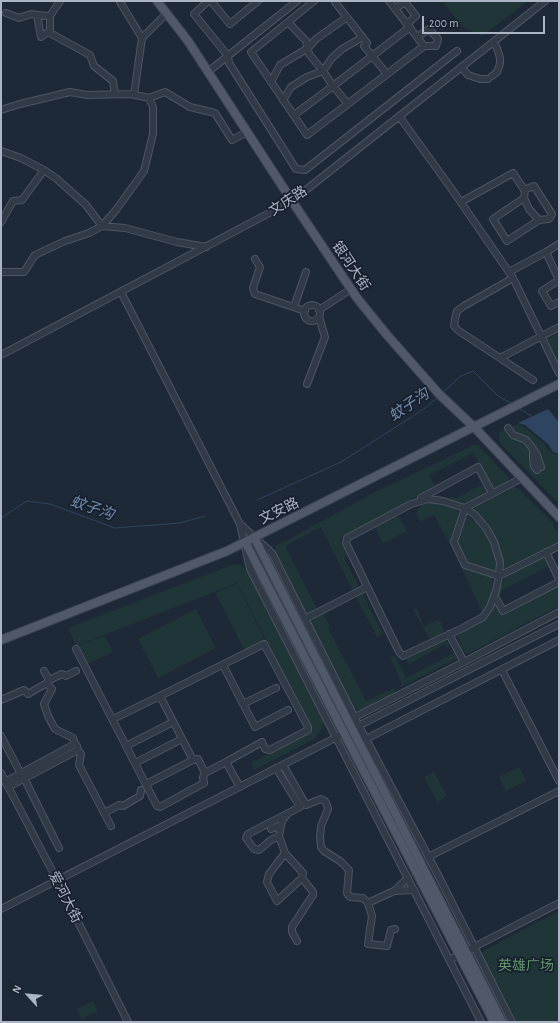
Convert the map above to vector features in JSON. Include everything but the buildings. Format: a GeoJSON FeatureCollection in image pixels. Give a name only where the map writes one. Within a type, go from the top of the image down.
{"type":"FeatureCollection","features":[{"type":"Feature","properties":{"kind":"main road","name":"银河大街"},"geometry":{"type":"LineString","coordinates":[[157,1],[188,41],[350,288],[387,335],[440,395],[475,428],[559,517]]}},
{"type":"Feature","properties":{"kind":"main road","name":"文安路"},"geometry":{"type":"LineString","coordinates":[[1,640],[227,551],[475,428],[559,384]]}},
{"type":"Feature","properties":{"kind":"main road"},"geometry":{"type":"LineString","coordinates":[[254,537],[356,727],[494,1022]]}},
{"type":"Feature","properties":{"kind":"main road"},"geometry":{"type":"LineString","coordinates":[[245,542],[344,733],[462,953],[502,1022]]}},
{"type":"Feature","properties":{"kind":"street"},"geometry":{"type":"LineString","coordinates":[[50,33],[50,16],[60,1]]}},
{"type":"Feature","properties":{"kind":"street"},"geometry":{"type":"LineString","coordinates":[[208,1],[194,14],[228,56],[229,63],[296,169],[305,170],[457,51]]}},
{"type":"Feature","properties":{"kind":"street"},"geometry":{"type":"LineString","coordinates":[[211,1],[230,24],[258,1]]}},
{"type":"Feature","properties":{"kind":"street"},"geometry":{"type":"LineString","coordinates":[[208,72],[297,1]]}},
{"type":"Feature","properties":{"kind":"street"},"geometry":{"type":"LineString","coordinates":[[314,1],[251,52],[307,135],[424,46],[436,46],[438,39],[429,29],[418,37]]}},
{"type":"Feature","properties":{"kind":"street"},"geometry":{"type":"LineString","coordinates":[[336,1],[335,2],[367,43],[364,46],[387,74]]}},
{"type":"Feature","properties":{"kind":"street"},"geometry":{"type":"LineString","coordinates":[[389,1],[424,46]]}},
{"type":"Feature","properties":{"kind":"street","name":"文庆路"},"geometry":{"type":"LineString","coordinates":[[1,355],[292,201],[545,1]]}},
{"type":"Feature","properties":{"kind":"street"},"geometry":{"type":"LineString","coordinates":[[120,2],[142,38]]}},
{"type":"Feature","properties":{"kind":"street"},"geometry":{"type":"LineString","coordinates":[[294,116],[372,56],[408,26],[416,16],[404,2],[395,9]]}},
{"type":"Feature","properties":{"kind":"street"},"geometry":{"type":"LineString","coordinates":[[6,12],[18,18],[31,14],[37,16],[50,16]]}},
{"type":"Feature","properties":{"kind":"street"},"geometry":{"type":"LineString","coordinates":[[134,95],[142,38],[167,13]]}},
{"type":"Feature","properties":{"kind":"street"},"geometry":{"type":"LineString","coordinates":[[37,16],[41,37],[48,32],[90,55],[94,66],[113,81],[115,94]]}},
{"type":"Feature","properties":{"kind":"street"},"geometry":{"type":"LineString","coordinates":[[271,82],[280,65],[308,48],[316,39],[347,17]]}},
{"type":"Feature","properties":{"kind":"street"},"geometry":{"type":"LineString","coordinates":[[288,22],[306,41],[309,54],[348,104]]}},
{"type":"Feature","properties":{"kind":"street"},"geometry":{"type":"LineString","coordinates":[[283,100],[291,88],[306,78],[323,71],[337,53],[362,37]]}},
{"type":"Feature","properties":{"kind":"street"},"geometry":{"type":"LineString","coordinates":[[461,67],[468,75],[480,79],[490,77],[497,72],[500,64],[500,58],[497,48],[493,42]]}},
{"type":"Feature","properties":{"kind":"street"},"geometry":{"type":"LineString","coordinates":[[1,110],[70,92],[87,95],[134,95],[149,98],[165,92],[190,106],[216,112],[232,140],[247,132]]}},
{"type":"Feature","properties":{"kind":"street"},"geometry":{"type":"LineString","coordinates":[[1,272],[24,272],[35,255],[65,241],[89,233],[102,226],[116,210],[144,171],[153,134],[154,107],[149,98]]}},
{"type":"Feature","properties":{"kind":"street"},"geometry":{"type":"LineString","coordinates":[[400,116],[513,278],[559,373]]}},
{"type":"Feature","properties":{"kind":"street"},"geometry":{"type":"LineString","coordinates":[[1,151],[21,158],[44,170],[57,179],[86,205],[102,226],[125,228],[177,242],[206,247]]}},
{"type":"Feature","properties":{"kind":"street"},"geometry":{"type":"LineString","coordinates":[[1,222],[14,202],[22,200],[44,170]]}},
{"type":"Feature","properties":{"kind":"street"},"geometry":{"type":"LineString","coordinates":[[461,202],[513,173],[524,190],[524,198],[529,209],[539,220]]}},
{"type":"Feature","properties":{"kind":"street"},"geometry":{"type":"LineString","coordinates":[[524,190],[534,186],[552,214],[549,219],[539,220],[507,241],[493,219],[524,198]]}},
{"type":"Feature","properties":{"kind":"street"},"geometry":{"type":"LineString","coordinates":[[509,272],[559,244]]}},
{"type":"Feature","properties":{"kind":"street"},"geometry":{"type":"LineString","coordinates":[[546,252],[559,280],[542,291],[551,306],[559,302]]}},
{"type":"Feature","properties":{"kind":"street"},"geometry":{"type":"LineString","coordinates":[[255,259],[260,268],[253,288],[255,294],[305,311]]}},
{"type":"Feature","properties":{"kind":"street"},"geometry":{"type":"LineString","coordinates":[[294,307],[306,272]]}},
{"type":"Feature","properties":{"kind":"street"},"geometry":{"type":"LineString","coordinates":[[513,278],[464,306],[458,311],[454,326],[459,331],[533,380]]}},
{"type":"Feature","properties":{"kind":"street"},"geometry":{"type":"LineString","coordinates":[[319,310],[350,288]]}},
{"type":"Feature","properties":{"kind":"street"},"geometry":{"type":"LineString","coordinates":[[121,292],[240,524],[250,569],[481,1022]]}},
{"type":"Feature","properties":{"kind":"street"},"geometry":{"type":"LineString","coordinates":[[305,311],[310,306],[315,306],[319,310],[319,317],[325,337],[307,384]]}},
{"type":"Feature","properties":{"kind":"street"},"geometry":{"type":"LineString","coordinates":[[305,311],[305,316],[308,320],[315,320],[319,317]]}},
{"type":"Feature","properties":{"kind":"street"},"geometry":{"type":"LineString","coordinates":[[500,358],[559,326]]}},
{"type":"Feature","properties":{"kind":"street"},"geometry":{"type":"LineString","coordinates":[[508,428],[513,435],[526,440],[533,449],[534,466],[539,468]]}},
{"type":"Feature","properties":{"kind":"street"},"geometry":{"type":"LineString","coordinates":[[411,504],[428,499],[443,500],[464,508],[474,514],[486,528],[494,542],[500,562],[499,576],[494,597],[490,607],[483,617],[403,656],[399,652],[346,543],[347,538],[478,468],[492,494]]}},
{"type":"Feature","properties":{"kind":"street"},"geometry":{"type":"LineString","coordinates":[[522,478],[464,508],[454,542],[464,565],[499,576],[559,546]]}},
{"type":"Feature","properties":{"kind":"street"},"geometry":{"type":"LineString","coordinates":[[240,524],[272,553],[355,718],[356,727],[366,739],[512,1022]]}},
{"type":"Feature","properties":{"kind":"street"},"geometry":{"type":"LineString","coordinates":[[546,552],[559,579]]}},
{"type":"Feature","properties":{"kind":"street"},"geometry":{"type":"LineString","coordinates":[[494,597],[503,611],[559,582]]}},
{"type":"Feature","properties":{"kind":"street"},"geometry":{"type":"LineString","coordinates":[[305,619],[367,587]]}},
{"type":"Feature","properties":{"kind":"street"},"geometry":{"type":"LineString","coordinates":[[355,718],[559,612]]}},
{"type":"Feature","properties":{"kind":"street"},"geometry":{"type":"LineString","coordinates":[[1,909],[559,624]]}},
{"type":"Feature","properties":{"kind":"street"},"geometry":{"type":"LineString","coordinates":[[450,634],[464,662]]}},
{"type":"Feature","properties":{"kind":"street"},"geometry":{"type":"LineString","coordinates":[[366,739],[559,640]]}},
{"type":"Feature","properties":{"kind":"street"},"geometry":{"type":"LineString","coordinates":[[113,720],[264,644],[308,727],[308,730],[270,750],[265,749],[262,742],[205,773]]}},
{"type":"Feature","properties":{"kind":"street"},"geometry":{"type":"LineString","coordinates":[[76,649],[157,806],[160,807],[204,784],[205,773],[198,759],[193,760],[146,784]]}},
{"type":"Feature","properties":{"kind":"street"},"geometry":{"type":"LineString","coordinates":[[223,665],[255,727],[288,710]]}},
{"type":"Feature","properties":{"kind":"street"},"geometry":{"type":"LineString","coordinates":[[502,670],[559,781]]}},
{"type":"Feature","properties":{"kind":"street"},"geometry":{"type":"LineString","coordinates":[[44,671],[52,689],[44,704],[48,716],[55,729],[73,738],[81,754],[79,765],[111,826]]}},
{"type":"Feature","properties":{"kind":"street"},"geometry":{"type":"LineString","coordinates":[[1,700],[24,690],[28,694],[62,674],[66,676],[76,671]]}},
{"type":"Feature","properties":{"kind":"street"},"geometry":{"type":"LineString","coordinates":[[243,704],[276,688]]}},
{"type":"Feature","properties":{"kind":"street"},"geometry":{"type":"LineString","coordinates":[[160,696],[193,760]]}},
{"type":"Feature","properties":{"kind":"street"},"geometry":{"type":"LineString","coordinates":[[126,746],[173,722]]}},
{"type":"Feature","properties":{"kind":"street"},"geometry":{"type":"LineString","coordinates":[[1,736],[59,848]]}},
{"type":"Feature","properties":{"kind":"street"},"geometry":{"type":"LineString","coordinates":[[135,763],[182,739]]}},
{"type":"Feature","properties":{"kind":"street"},"geometry":{"type":"LineString","coordinates":[[7,784],[77,747]]}},
{"type":"Feature","properties":{"kind":"street"},"geometry":{"type":"LineString","coordinates":[[226,762],[240,787]]}},
{"type":"Feature","properties":{"kind":"street"},"geometry":{"type":"LineString","coordinates":[[283,764],[303,806]]}},
{"type":"Feature","properties":{"kind":"street"},"geometry":{"type":"LineString","coordinates":[[276,768],[303,806]]}},
{"type":"Feature","properties":{"kind":"street","name":"爱河大街"},"geometry":{"type":"LineString","coordinates":[[1,773],[57,880],[128,1022]]}},
{"type":"Feature","properties":{"kind":"street"},"geometry":{"type":"LineString","coordinates":[[104,813],[119,805],[123,806],[140,796],[142,790]]}},
{"type":"Feature","properties":{"kind":"street"},"geometry":{"type":"LineString","coordinates":[[428,857],[559,791]]}},
{"type":"Feature","properties":{"kind":"street"},"geometry":{"type":"LineString","coordinates":[[278,836],[259,850],[254,849],[246,838],[248,834],[303,806],[316,800],[321,799],[325,801],[328,809],[321,826],[321,847],[324,851],[340,861],[349,870],[347,893],[350,897],[363,898],[368,903],[372,916],[368,944],[387,946],[391,930],[394,929]]}},
{"type":"Feature","properties":{"kind":"street"},"geometry":{"type":"LineString","coordinates":[[285,852],[269,874],[267,882],[277,901],[302,878],[304,873],[285,852],[278,836],[286,814]]}},
{"type":"Feature","properties":{"kind":"street"},"geometry":{"type":"LineString","coordinates":[[271,829],[281,825]]}},
{"type":"Feature","properties":{"kind":"street"},"geometry":{"type":"LineString","coordinates":[[297,941],[292,932],[292,927],[313,895],[313,892],[302,878]]}},
{"type":"Feature","properties":{"kind":"street"},"geometry":{"type":"LineString","coordinates":[[394,892],[408,878]]}},
{"type":"Feature","properties":{"kind":"street"},"geometry":{"type":"LineString","coordinates":[[368,903],[394,892],[414,890]]}},
{"type":"Feature","properties":{"kind":"street"},"geometry":{"type":"LineString","coordinates":[[449,960],[559,903]]}},
{"type":"Feature","properties":{"kind":"green space"},"geometry":{"type":"Polygon","coordinates":[[[442,1],[528,1],[482,36],[463,27],[442,1]]]}},
{"type":"Feature","properties":{"kind":"green space"},"geometry":{"type":"Polygon","coordinates":[[[559,333],[559,364],[546,340],[559,333]]]}},
{"type":"Feature","properties":{"kind":"green space"},"geometry":{"type":"Polygon","coordinates":[[[518,424],[527,429],[545,444],[547,449],[554,454],[559,455],[559,504],[500,443],[500,431],[518,424]]]}},
{"type":"Feature","properties":{"kind":"green space"},"geometry":{"type":"Polygon","coordinates":[[[474,445],[478,445],[509,478],[505,485],[494,489],[473,453],[429,475],[435,486],[340,539],[347,555],[344,558],[359,587],[353,591],[321,527],[285,546],[317,609],[305,616],[275,555],[276,545],[375,492],[474,445]]]}},
{"type":"Feature","properties":{"kind":"green space"},"geometry":{"type":"Polygon","coordinates":[[[481,485],[484,486],[487,493],[467,504],[450,499],[449,497],[457,498],[481,485]]]}},
{"type":"Feature","properties":{"kind":"green space"},"geometry":{"type":"Polygon","coordinates":[[[514,487],[518,488],[553,523],[553,527],[559,533],[559,543],[510,569],[505,569],[502,566],[501,561],[474,509],[514,487]]]}},
{"type":"Feature","properties":{"kind":"green space"},"geometry":{"type":"Polygon","coordinates":[[[424,502],[440,502],[456,508],[459,515],[449,543],[434,515],[420,522],[417,516],[418,509],[424,502]]]}},
{"type":"Feature","properties":{"kind":"green space"},"geometry":{"type":"Polygon","coordinates":[[[396,516],[399,517],[407,531],[383,544],[374,526],[396,516]]]}},
{"type":"Feature","properties":{"kind":"green space"},"geometry":{"type":"Polygon","coordinates":[[[467,516],[480,526],[491,543],[495,555],[496,569],[493,572],[469,564],[456,539],[464,517],[467,516]]]}},
{"type":"Feature","properties":{"kind":"green space"},"geometry":{"type":"Polygon","coordinates":[[[544,558],[549,566],[502,590],[500,597],[498,595],[503,580],[510,574],[544,558]]]}},
{"type":"Feature","properties":{"kind":"green space"},"geometry":{"type":"Polygon","coordinates":[[[237,564],[242,566],[247,571],[323,721],[322,728],[314,739],[254,770],[251,763],[313,731],[237,583],[76,646],[68,628],[237,564]]]}},
{"type":"Feature","properties":{"kind":"green space"},"geometry":{"type":"Polygon","coordinates":[[[461,567],[491,577],[493,581],[492,597],[485,610],[482,611],[461,567]]]}},
{"type":"Feature","properties":{"kind":"green space"},"geometry":{"type":"Polygon","coordinates":[[[237,584],[265,640],[245,651],[215,593],[237,584]]]}},
{"type":"Feature","properties":{"kind":"green space"},"geometry":{"type":"Polygon","coordinates":[[[559,586],[559,606],[467,654],[462,649],[457,635],[484,620],[491,613],[495,605],[497,605],[503,616],[559,586]]]}},
{"type":"Feature","properties":{"kind":"green space"},"geometry":{"type":"Polygon","coordinates":[[[362,593],[383,634],[377,637],[356,597],[362,593]]]}},
{"type":"Feature","properties":{"kind":"green space"},"geometry":{"type":"Polygon","coordinates":[[[417,608],[424,626],[438,620],[441,623],[444,632],[430,640],[413,609],[417,608]]]}},
{"type":"Feature","properties":{"kind":"green space"},"geometry":{"type":"Polygon","coordinates":[[[196,609],[216,648],[158,678],[138,639],[196,609]]]}},
{"type":"Feature","properties":{"kind":"green space"},"geometry":{"type":"Polygon","coordinates":[[[323,613],[330,626],[328,628],[366,701],[394,688],[396,693],[360,710],[355,709],[350,705],[309,621],[323,613]]]}},
{"type":"Feature","properties":{"kind":"green space"},"geometry":{"type":"Polygon","coordinates":[[[105,636],[113,652],[87,664],[77,646],[105,636]]]}},
{"type":"Feature","properties":{"kind":"green space"},"geometry":{"type":"Polygon","coordinates":[[[445,641],[448,642],[449,646],[447,648],[445,644],[409,664],[407,662],[407,659],[445,641]]]}},
{"type":"Feature","properties":{"kind":"green space"},"geometry":{"type":"Polygon","coordinates":[[[454,653],[457,658],[401,687],[400,685],[402,683],[390,657],[395,656],[406,678],[454,653]]]}},
{"type":"Feature","properties":{"kind":"green space"},"geometry":{"type":"Polygon","coordinates":[[[519,767],[526,781],[506,791],[499,777],[519,767]]]}},
{"type":"Feature","properties":{"kind":"green space"},"geometry":{"type":"Polygon","coordinates":[[[434,772],[447,796],[437,802],[424,777],[434,772]]]}},
{"type":"Feature","properties":{"kind":"green space","name":"英雄广场"},"geometry":{"type":"Polygon","coordinates":[[[559,911],[559,1022],[517,1022],[481,952],[559,911]]]}},
{"type":"Feature","properties":{"kind":"green space"},"geometry":{"type":"Polygon","coordinates":[[[93,1001],[98,1011],[82,1019],[77,1009],[93,1001]]]}},
{"type":"Feature","properties":{"kind":"water"},"geometry":{"type":"Polygon","coordinates":[[[548,409],[559,422],[559,454],[553,452],[548,444],[525,425],[518,423],[548,409]]]}},
{"type":"Feature","properties":{"kind":"waterway","name":"蚊子沟"},"geometry":{"type":"LineString","coordinates":[[442,393],[461,376],[473,371],[498,396],[511,403]]}},
{"type":"Feature","properties":{"kind":"waterway","name":"蚊子沟"},"geometry":{"type":"LineString","coordinates":[[257,500],[341,462],[424,409],[437,398]]}},
{"type":"Feature","properties":{"kind":"waterway","name":"蚊子沟"},"geometry":{"type":"LineString","coordinates":[[518,408],[533,417]]}},
{"type":"Feature","properties":{"kind":"waterway","name":"蚊子沟"},"geometry":{"type":"LineString","coordinates":[[1,518],[27,501],[50,504],[115,528],[180,523],[205,516]]}}]}
